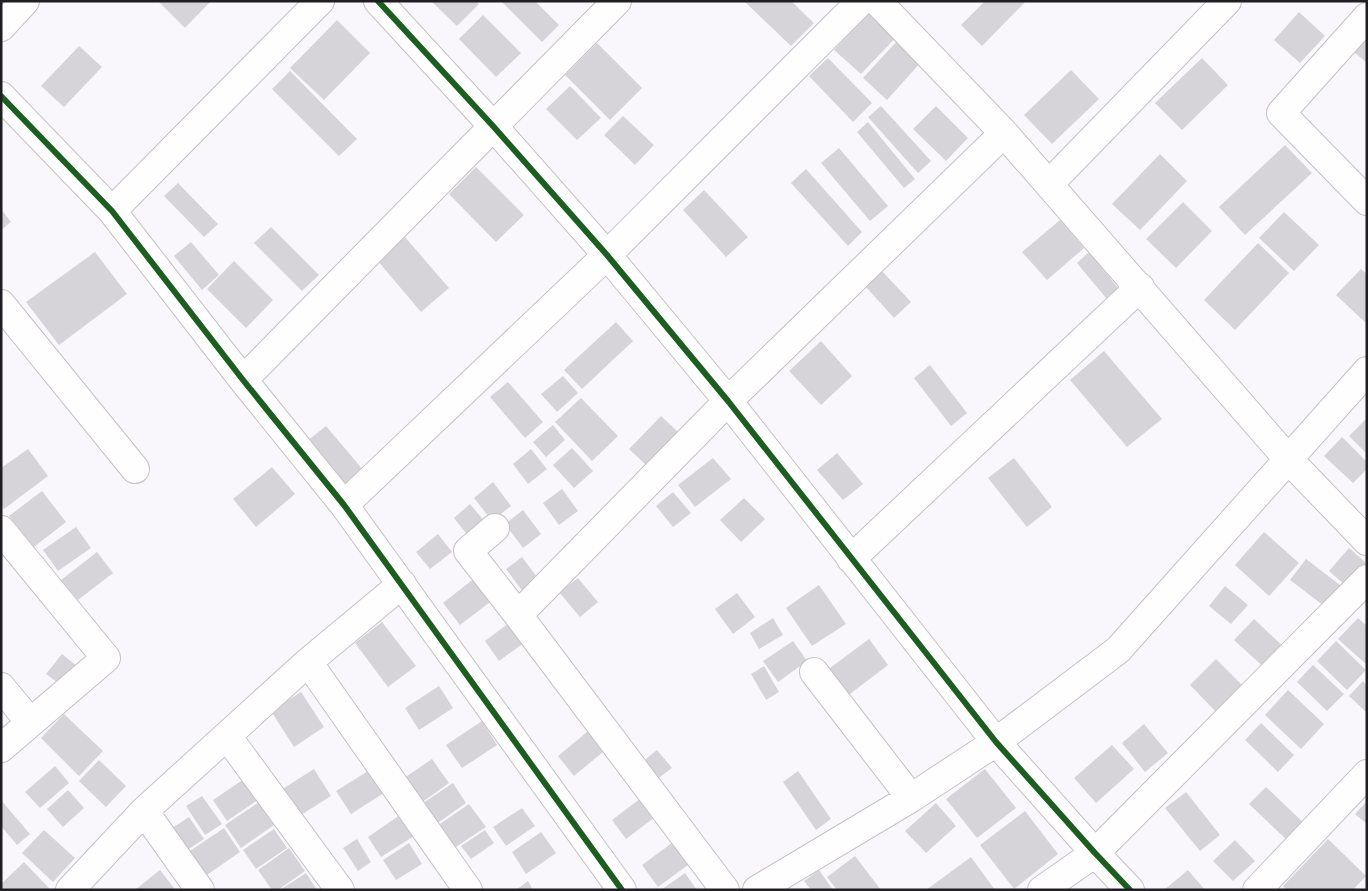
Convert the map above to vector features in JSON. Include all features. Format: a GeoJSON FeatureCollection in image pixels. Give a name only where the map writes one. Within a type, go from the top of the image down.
{"type":"FeatureCollection","features":[{"type":"Feature","properties":{"kind":"street"},"geometry":{"type":"LineString","coordinates":[[1,28],[25,1]]}},
{"type":"Feature","properties":{"kind":"street"},"geometry":{"type":"LineString","coordinates":[[112,212],[320,1]]}},
{"type":"Feature","properties":{"kind":"street"},"geometry":{"type":"LineString","coordinates":[[378,1],[493,126],[607,255],[728,401],[996,742],[1130,890]]}},
{"type":"Feature","properties":{"kind":"street"},"geometry":{"type":"LineString","coordinates":[[244,380],[617,1]]}},
{"type":"Feature","properties":{"kind":"street"},"geometry":{"type":"LineString","coordinates":[[344,504],[607,255],[860,1]]}},
{"type":"Feature","properties":{"kind":"street"},"geometry":{"type":"LineString","coordinates":[[877,1],[1004,133],[1288,459],[1367,541]]}},
{"type":"Feature","properties":{"kind":"street"},"geometry":{"type":"LineString","coordinates":[[1049,184],[1227,1]]}},
{"type":"Feature","properties":{"kind":"street"},"geometry":{"type":"LineString","coordinates":[[1366,198],[1281,113],[1367,17]]}},
{"type":"Feature","properties":{"kind":"street"},"geometry":{"type":"LineString","coordinates":[[1,96],[112,212],[344,504],[622,890]]}},
{"type":"Feature","properties":{"kind":"street"},"geometry":{"type":"LineString","coordinates":[[518,614],[728,401],[1004,133]]}},
{"type":"Feature","properties":{"kind":"street"},"geometry":{"type":"LineString","coordinates":[[851,559],[1140,287]]}},
{"type":"Feature","properties":{"kind":"street"},"geometry":{"type":"LineString","coordinates":[[1,304],[135,469]]}},
{"type":"Feature","properties":{"kind":"street"},"geometry":{"type":"LineString","coordinates":[[757,890],[912,798],[996,742],[1118,650],[1367,371]]}},
{"type":"Feature","properties":{"kind":"street"},"geometry":{"type":"LineString","coordinates":[[495,528],[468,551],[518,614],[725,890]]}},
{"type":"Feature","properties":{"kind":"street"},"geometry":{"type":"LineString","coordinates":[[1,530],[106,658],[1,748]]}},
{"type":"Feature","properties":{"kind":"street"},"geometry":{"type":"LineString","coordinates":[[1042,890],[1095,853],[1367,579]]}},
{"type":"Feature","properties":{"kind":"street"},"geometry":{"type":"LineString","coordinates":[[72,889],[144,811],[308,662],[402,584]]}},
{"type":"Feature","properties":{"kind":"street"},"geometry":{"type":"LineString","coordinates":[[308,662],[468,890]]}},
{"type":"Feature","properties":{"kind":"street"},"geometry":{"type":"LineString","coordinates":[[814,672],[912,798]]}},
{"type":"Feature","properties":{"kind":"street"},"geometry":{"type":"LineString","coordinates":[[1,688],[30,722]]}},
{"type":"Feature","properties":{"kind":"street"},"geometry":{"type":"LineString","coordinates":[[227,736],[340,890]]}},
{"type":"Feature","properties":{"kind":"street"},"geometry":{"type":"LineString","coordinates":[[1257,890],[1367,774]]}},
{"type":"Feature","properties":{"kind":"street"},"geometry":{"type":"LineString","coordinates":[[144,811],[200,890]]}},
{"type":"Feature","properties":{"kind":"building"},"geometry":{"type":"Polygon","coordinates":[[[158,1],[211,1],[185,28],[158,1]]]}},
{"type":"Feature","properties":{"kind":"building"},"geometry":{"type":"Polygon","coordinates":[[[431,1],[476,1],[479,4],[457,26],[431,1]]]}},
{"type":"Feature","properties":{"kind":"building"},"geometry":{"type":"Polygon","coordinates":[[[501,1],[535,1],[559,25],[542,42],[501,1]]]}},
{"type":"Feature","properties":{"kind":"building"},"geometry":{"type":"Polygon","coordinates":[[[744,1],[791,1],[814,23],[791,46],[744,1]]]}},
{"type":"Feature","properties":{"kind":"building"},"geometry":{"type":"Polygon","coordinates":[[[985,1],[1026,1],[982,46],[961,25],[985,1]]]}},
{"type":"Feature","properties":{"kind":"building"},"geometry":{"type":"Polygon","coordinates":[[[872,8],[900,33],[861,74],[834,50],[872,8]]]}},
{"type":"Feature","properties":{"kind":"building"},"geometry":{"type":"Polygon","coordinates":[[[1299,12],[1325,36],[1300,63],[1274,40],[1299,12]]]}},
{"type":"Feature","properties":{"kind":"building"},"geometry":{"type":"Polygon","coordinates":[[[483,15],[521,53],[496,77],[459,39],[483,15]]]}},
{"type":"Feature","properties":{"kind":"building"},"geometry":{"type":"Polygon","coordinates":[[[337,20],[370,53],[324,100],[290,68],[337,20]]]}},
{"type":"Feature","properties":{"kind":"building"},"geometry":{"type":"Polygon","coordinates":[[[1367,38],[1367,63],[1354,52],[1367,38]]]}},
{"type":"Feature","properties":{"kind":"building"},"geometry":{"type":"Polygon","coordinates":[[[898,40],[922,61],[887,100],[863,78],[898,40]]]}},
{"type":"Feature","properties":{"kind":"building"},"geometry":{"type":"Polygon","coordinates":[[[597,43],[642,88],[610,120],[565,75],[597,43]]]}},
{"type":"Feature","properties":{"kind":"building"},"geometry":{"type":"Polygon","coordinates":[[[79,46],[102,67],[64,107],[41,86],[79,46]]]}},
{"type":"Feature","properties":{"kind":"building"},"geometry":{"type":"Polygon","coordinates":[[[828,58],[872,103],[853,122],[809,76],[828,58]]]}},
{"type":"Feature","properties":{"kind":"building"},"geometry":{"type":"Polygon","coordinates":[[[1202,58],[1228,85],[1182,130],[1155,103],[1202,58]]]}},
{"type":"Feature","properties":{"kind":"building"},"geometry":{"type":"Polygon","coordinates":[[[1071,70],[1099,99],[1052,144],[1024,115],[1071,70]]]}},
{"type":"Feature","properties":{"kind":"building"},"geometry":{"type":"Polygon","coordinates":[[[290,71],[357,139],[339,156],[272,89],[290,71]]]}},
{"type":"Feature","properties":{"kind":"building"},"geometry":{"type":"Polygon","coordinates":[[[570,86],[601,118],[577,140],[546,109],[570,86]]]}},
{"type":"Feature","properties":{"kind":"building"},"geometry":{"type":"Polygon","coordinates":[[[881,106],[931,161],[918,173],[868,117],[881,106]]]}},
{"type":"Feature","properties":{"kind":"building"},"geometry":{"type":"Polygon","coordinates":[[[936,106],[968,138],[946,161],[913,129],[936,106]]]}},
{"type":"Feature","properties":{"kind":"building"},"geometry":{"type":"Polygon","coordinates":[[[623,116],[654,145],[635,165],[604,135],[623,116]]]}},
{"type":"Feature","properties":{"kind":"building"},"geometry":{"type":"Polygon","coordinates":[[[868,122],[915,179],[904,188],[857,132],[868,122]]]}},
{"type":"Feature","properties":{"kind":"building"},"geometry":{"type":"Polygon","coordinates":[[[1285,145],[1312,173],[1245,235],[1219,207],[1285,145]]]}},
{"type":"Feature","properties":{"kind":"building"},"geometry":{"type":"Polygon","coordinates":[[[839,148],[888,206],[870,221],[821,163],[839,148]]]}},
{"type":"Feature","properties":{"kind":"building"},"geometry":{"type":"Polygon","coordinates":[[[1160,154],[1187,181],[1140,230],[1112,204],[1160,154]]]}},
{"type":"Feature","properties":{"kind":"building"},"geometry":{"type":"Polygon","coordinates":[[[476,167],[524,215],[496,242],[449,194],[476,167]]]}},
{"type":"Feature","properties":{"kind":"building"},"geometry":{"type":"Polygon","coordinates":[[[806,169],[862,232],[848,246],[791,183],[806,169]]]}},
{"type":"Feature","properties":{"kind":"building"},"geometry":{"type":"Polygon","coordinates":[[[178,183],[218,224],[204,237],[164,196],[178,183]]]}},
{"type":"Feature","properties":{"kind":"building"},"geometry":{"type":"Polygon","coordinates":[[[704,190],[748,237],[726,257],[683,210],[704,190]]]}},
{"type":"Feature","properties":{"kind":"building"},"geometry":{"type":"Polygon","coordinates":[[[1183,202],[1212,231],[1176,268],[1146,239],[1183,202]]]}},
{"type":"Feature","properties":{"kind":"building"},"geometry":{"type":"Polygon","coordinates":[[[1,209],[11,222],[1,230],[1,209]]]}},
{"type":"Feature","properties":{"kind":"building"},"geometry":{"type":"Polygon","coordinates":[[[1284,212],[1319,245],[1294,271],[1259,238],[1284,212]]]}},
{"type":"Feature","properties":{"kind":"building"},"geometry":{"type":"Polygon","coordinates":[[[1060,220],[1084,248],[1047,280],[1022,252],[1060,220]]]}},
{"type":"Feature","properties":{"kind":"building"},"geometry":{"type":"Polygon","coordinates":[[[271,227],[319,275],[302,291],[254,243],[271,227]]]}},
{"type":"Feature","properties":{"kind":"building"},"geometry":{"type":"Polygon","coordinates":[[[405,237],[449,288],[421,312],[377,260],[405,237]]]}},
{"type":"Feature","properties":{"kind":"building"},"geometry":{"type":"Polygon","coordinates":[[[191,242],[219,275],[202,290],[174,256],[191,242]]]}},
{"type":"Feature","properties":{"kind":"building"},"geometry":{"type":"Polygon","coordinates":[[[1258,243],[1289,273],[1235,330],[1204,300],[1258,243]]]}},
{"type":"Feature","properties":{"kind":"building"},"geometry":{"type":"Polygon","coordinates":[[[95,252],[127,294],[59,345],[26,302],[95,252]]]}},
{"type":"Feature","properties":{"kind":"building"},"geometry":{"type":"Polygon","coordinates":[[[1089,252],[1118,288],[1106,298],[1077,263],[1089,252]]]}},
{"type":"Feature","properties":{"kind":"building"},"geometry":{"type":"Polygon","coordinates":[[[234,261],[273,300],[246,328],[207,289],[234,261]]]}},
{"type":"Feature","properties":{"kind":"building"},"geometry":{"type":"Polygon","coordinates":[[[1361,269],[1367,274],[1367,324],[1336,295],[1361,269]]]}},
{"type":"Feature","properties":{"kind":"building"},"geometry":{"type":"Polygon","coordinates":[[[882,271],[911,302],[894,318],[866,287],[882,271]]]}},
{"type":"Feature","properties":{"kind":"building"},"geometry":{"type":"Polygon","coordinates":[[[616,322],[633,341],[582,389],[564,370],[616,322]]]}},
{"type":"Feature","properties":{"kind":"building"},"geometry":{"type":"Polygon","coordinates":[[[821,341],[852,376],[821,405],[789,371],[821,341]]]}},
{"type":"Feature","properties":{"kind":"building"},"geometry":{"type":"Polygon","coordinates":[[[1104,351],[1162,419],[1127,447],[1070,380],[1104,351]]]}},
{"type":"Feature","properties":{"kind":"building"},"geometry":{"type":"Polygon","coordinates":[[[930,365],[967,413],[951,426],[914,378],[930,365]]]}},
{"type":"Feature","properties":{"kind":"building"},"geometry":{"type":"Polygon","coordinates":[[[563,376],[578,393],[557,412],[541,394],[563,376]]]}},
{"type":"Feature","properties":{"kind":"building"},"geometry":{"type":"Polygon","coordinates":[[[508,382],[543,422],[525,438],[490,397],[508,382]]]}},
{"type":"Feature","properties":{"kind":"building"},"geometry":{"type":"Polygon","coordinates":[[[581,398],[618,436],[592,461],[555,422],[581,398]]]}},
{"type":"Feature","properties":{"kind":"building"},"geometry":{"type":"Polygon","coordinates":[[[661,416],[678,432],[646,465],[629,449],[661,416]]]}},
{"type":"Feature","properties":{"kind":"building"},"geometry":{"type":"Polygon","coordinates":[[[1367,418],[1367,454],[1349,436],[1367,418]]]}},
{"type":"Feature","properties":{"kind":"building"},"geometry":{"type":"Polygon","coordinates":[[[553,425],[565,440],[546,457],[533,442],[553,425]]]}},
{"type":"Feature","properties":{"kind":"building"},"geometry":{"type":"Polygon","coordinates":[[[326,426],[364,471],[345,486],[307,441],[326,426]]]}},
{"type":"Feature","properties":{"kind":"building"},"geometry":{"type":"Polygon","coordinates":[[[1342,437],[1367,462],[1367,469],[1353,483],[1324,456],[1342,437]]]}},
{"type":"Feature","properties":{"kind":"building"},"geometry":{"type":"Polygon","coordinates":[[[572,448],[593,471],[574,488],[553,465],[572,448]]]}},
{"type":"Feature","properties":{"kind":"building"},"geometry":{"type":"Polygon","coordinates":[[[28,449],[48,476],[4,509],[1,505],[1,468],[28,449]]]}},
{"type":"Feature","properties":{"kind":"building"},"geometry":{"type":"Polygon","coordinates":[[[531,449],[547,469],[528,484],[513,464],[531,449]]]}},
{"type":"Feature","properties":{"kind":"building"},"geometry":{"type":"Polygon","coordinates":[[[837,453],[863,484],[843,500],[817,470],[837,453]]]}},
{"type":"Feature","properties":{"kind":"building"},"geometry":{"type":"Polygon","coordinates":[[[713,458],[731,479],[695,507],[678,485],[713,458]]]}},
{"type":"Feature","properties":{"kind":"building"},"geometry":{"type":"Polygon","coordinates":[[[1014,458],[1052,507],[1027,527],[988,478],[1014,458]]]}},
{"type":"Feature","properties":{"kind":"building"},"geometry":{"type":"Polygon","coordinates":[[[272,467],[295,494],[256,527],[233,499],[272,467]]]}},
{"type":"Feature","properties":{"kind":"building"},"geometry":{"type":"Polygon","coordinates":[[[493,482],[511,506],[492,521],[474,498],[493,482]]]}},
{"type":"Feature","properties":{"kind":"building"},"geometry":{"type":"Polygon","coordinates":[[[562,489],[578,511],[559,525],[543,503],[562,489]]]}},
{"type":"Feature","properties":{"kind":"building"},"geometry":{"type":"Polygon","coordinates":[[[42,491],[66,522],[34,547],[9,516],[42,491]]]}},
{"type":"Feature","properties":{"kind":"building"},"geometry":{"type":"Polygon","coordinates":[[[673,492],[691,513],[673,527],[656,506],[673,492]]]}},
{"type":"Feature","properties":{"kind":"building"},"geometry":{"type":"Polygon","coordinates":[[[744,498],[765,519],[741,542],[720,520],[744,498]]]}},
{"type":"Feature","properties":{"kind":"building"},"geometry":{"type":"Polygon","coordinates":[[[470,504],[486,523],[469,537],[454,518],[470,504]]]}},
{"type":"Feature","properties":{"kind":"building"},"geometry":{"type":"Polygon","coordinates":[[[523,510],[541,534],[523,548],[505,524],[523,510]]]}},
{"type":"Feature","properties":{"kind":"building"},"geometry":{"type":"Polygon","coordinates":[[[76,527],[91,548],[58,571],[43,550],[76,527]]]}},
{"type":"Feature","properties":{"kind":"building"},"geometry":{"type":"Polygon","coordinates":[[[1264,532],[1299,563],[1269,596],[1235,565],[1264,532]]]}},
{"type":"Feature","properties":{"kind":"building"},"geometry":{"type":"Polygon","coordinates":[[[438,534],[452,552],[430,569],[416,552],[438,534]]]}},
{"type":"Feature","properties":{"kind":"building"},"geometry":{"type":"Polygon","coordinates":[[[1349,548],[1366,563],[1346,586],[1329,571],[1349,548]]]}},
{"type":"Feature","properties":{"kind":"building"},"geometry":{"type":"Polygon","coordinates":[[[97,552],[113,573],[78,600],[61,580],[97,552]]]}},
{"type":"Feature","properties":{"kind":"building"},"geometry":{"type":"Polygon","coordinates":[[[522,557],[540,581],[524,593],[506,569],[522,557]]]}},
{"type":"Feature","properties":{"kind":"building"},"geometry":{"type":"Polygon","coordinates":[[[1306,559],[1344,588],[1328,609],[1290,580],[1306,559]]]}},
{"type":"Feature","properties":{"kind":"building"},"geometry":{"type":"Polygon","coordinates":[[[476,577],[494,599],[460,625],[443,603],[476,577]]]}},
{"type":"Feature","properties":{"kind":"building"},"geometry":{"type":"Polygon","coordinates":[[[578,578],[598,602],[580,617],[559,592],[578,578]]]}},
{"type":"Feature","properties":{"kind":"building"},"geometry":{"type":"Polygon","coordinates":[[[819,585],[846,624],[812,646],[786,608],[819,585]]]}},
{"type":"Feature","properties":{"kind":"building"},"geometry":{"type":"Polygon","coordinates":[[[1225,586],[1248,605],[1231,624],[1209,606],[1225,586]]]}},
{"type":"Feature","properties":{"kind":"building"},"geometry":{"type":"Polygon","coordinates":[[[737,593],[755,617],[733,634],[715,609],[737,593]]]}},
{"type":"Feature","properties":{"kind":"building"},"geometry":{"type":"Polygon","coordinates":[[[773,618],[783,635],[759,649],[750,633],[773,618]]]}},
{"type":"Feature","properties":{"kind":"building"},"geometry":{"type":"Polygon","coordinates":[[[1358,618],[1367,626],[1367,665],[1338,639],[1358,618]]]}},
{"type":"Feature","properties":{"kind":"building"},"geometry":{"type":"Polygon","coordinates":[[[1254,619],[1288,651],[1269,672],[1234,640],[1254,619]]]}},
{"type":"Feature","properties":{"kind":"building"},"geometry":{"type":"Polygon","coordinates":[[[513,620],[528,640],[499,661],[485,641],[513,620]]]}},
{"type":"Feature","properties":{"kind":"building"},"geometry":{"type":"Polygon","coordinates":[[[382,622],[416,666],[388,687],[355,643],[382,622]]]}},
{"type":"Feature","properties":{"kind":"building"},"geometry":{"type":"Polygon","coordinates":[[[869,639],[888,665],[846,697],[826,671],[869,639]]]}},
{"type":"Feature","properties":{"kind":"building"},"geometry":{"type":"Polygon","coordinates":[[[793,641],[807,661],[778,682],[763,661],[793,641]]]}},
{"type":"Feature","properties":{"kind":"building"},"geometry":{"type":"Polygon","coordinates":[[[1336,641],[1366,670],[1347,690],[1317,661],[1336,641]]]}},
{"type":"Feature","properties":{"kind":"building"},"geometry":{"type":"Polygon","coordinates":[[[62,654],[77,666],[62,686],[46,674],[62,654]]]}},
{"type":"Feature","properties":{"kind":"building"},"geometry":{"type":"Polygon","coordinates":[[[1216,659],[1246,689],[1219,715],[1190,685],[1216,659]]]}},
{"type":"Feature","properties":{"kind":"building"},"geometry":{"type":"Polygon","coordinates":[[[1313,665],[1344,694],[1327,711],[1297,682],[1313,665]]]}},
{"type":"Feature","properties":{"kind":"building"},"geometry":{"type":"Polygon","coordinates":[[[764,666],[779,692],[766,700],[751,674],[764,666]]]}},
{"type":"Feature","properties":{"kind":"building"},"geometry":{"type":"Polygon","coordinates":[[[1363,681],[1367,685],[1367,713],[1349,696],[1363,681]]]}},
{"type":"Feature","properties":{"kind":"building"},"geometry":{"type":"Polygon","coordinates":[[[439,686],[453,708],[419,730],[405,708],[439,686]]]}},
{"type":"Feature","properties":{"kind":"building"},"geometry":{"type":"Polygon","coordinates":[[[1288,690],[1324,724],[1301,749],[1265,715],[1288,690]]]}},
{"type":"Feature","properties":{"kind":"building"},"geometry":{"type":"Polygon","coordinates":[[[301,692],[324,727],[294,747],[271,711],[301,692]]]}},
{"type":"Feature","properties":{"kind":"building"},"geometry":{"type":"Polygon","coordinates":[[[64,714],[103,751],[79,776],[41,738],[64,714]]]}},
{"type":"Feature","properties":{"kind":"building"},"geometry":{"type":"Polygon","coordinates":[[[482,721],[497,745],[462,768],[446,745],[482,721]]]}},
{"type":"Feature","properties":{"kind":"building"},"geometry":{"type":"Polygon","coordinates":[[[1261,723],[1294,755],[1278,772],[1245,740],[1261,723]]]}},
{"type":"Feature","properties":{"kind":"building"},"geometry":{"type":"Polygon","coordinates":[[[1144,724],[1168,753],[1145,772],[1122,743],[1144,724]]]}},
{"type":"Feature","properties":{"kind":"building"},"geometry":{"type":"Polygon","coordinates":[[[593,727],[609,747],[574,776],[558,756],[593,727]]]}},
{"type":"Feature","properties":{"kind":"building"},"geometry":{"type":"Polygon","coordinates":[[[1112,745],[1134,769],[1096,803],[1074,778],[1112,745]]]}},
{"type":"Feature","properties":{"kind":"building"},"geometry":{"type":"Polygon","coordinates":[[[657,750],[672,768],[656,780],[642,762],[657,750]]]}},
{"type":"Feature","properties":{"kind":"building"},"geometry":{"type":"Polygon","coordinates":[[[432,759],[449,783],[421,803],[404,778],[432,759]]]}},
{"type":"Feature","properties":{"kind":"building"},"geometry":{"type":"Polygon","coordinates":[[[99,760],[126,786],[106,807],[79,781],[99,760]]]}},
{"type":"Feature","properties":{"kind":"building"},"geometry":{"type":"Polygon","coordinates":[[[55,766],[69,783],[40,808],[25,792],[55,766]]]}},
{"type":"Feature","properties":{"kind":"building"},"geometry":{"type":"Polygon","coordinates":[[[373,768],[387,791],[351,814],[336,791],[373,768]]]}},
{"type":"Feature","properties":{"kind":"building"},"geometry":{"type":"Polygon","coordinates":[[[314,769],[331,796],[293,820],[276,793],[314,769]]]}},
{"type":"Feature","properties":{"kind":"building"},"geometry":{"type":"Polygon","coordinates":[[[985,769],[1016,808],[977,838],[946,799],[985,769]]]}},
{"type":"Feature","properties":{"kind":"building"},"geometry":{"type":"Polygon","coordinates":[[[798,771],[831,819],[816,830],[783,782],[798,771]]]}},
{"type":"Feature","properties":{"kind":"building"},"geometry":{"type":"Polygon","coordinates":[[[244,779],[258,800],[227,821],[213,800],[244,779]]]}},
{"type":"Feature","properties":{"kind":"building"},"geometry":{"type":"Polygon","coordinates":[[[453,783],[466,803],[435,825],[420,805],[453,783]]]}},
{"type":"Feature","properties":{"kind":"building"},"geometry":{"type":"Polygon","coordinates":[[[1266,787],[1307,826],[1290,843],[1249,804],[1266,787]]]}},
{"type":"Feature","properties":{"kind":"building"},"geometry":{"type":"Polygon","coordinates":[[[68,790],[84,808],[63,827],[47,809],[68,790]]]}},
{"type":"Feature","properties":{"kind":"building"},"geometry":{"type":"Polygon","coordinates":[[[1186,792],[1220,835],[1200,851],[1165,808],[1186,792]]]}},
{"type":"Feature","properties":{"kind":"building"},"geometry":{"type":"Polygon","coordinates":[[[645,795],[659,814],[626,839],[612,820],[645,795]]]}},
{"type":"Feature","properties":{"kind":"building"},"geometry":{"type":"Polygon","coordinates":[[[202,796],[222,824],[205,835],[186,806],[202,796]]]}},
{"type":"Feature","properties":{"kind":"building"},"geometry":{"type":"Polygon","coordinates":[[[1,800],[30,834],[17,845],[1,826],[1,800]]]}},
{"type":"Feature","properties":{"kind":"building"},"geometry":{"type":"Polygon","coordinates":[[[1367,801],[1367,824],[1355,814],[1367,801]]]}},
{"type":"Feature","properties":{"kind":"building"},"geometry":{"type":"Polygon","coordinates":[[[259,802],[274,825],[241,848],[225,825],[259,802]]]}},
{"type":"Feature","properties":{"kind":"building"},"geometry":{"type":"Polygon","coordinates":[[[936,803],[956,826],[926,853],[905,831],[936,803]]]}},
{"type":"Feature","properties":{"kind":"building"},"geometry":{"type":"Polygon","coordinates":[[[469,804],[486,827],[450,851],[434,828],[469,804]]]}},
{"type":"Feature","properties":{"kind":"building"},"geometry":{"type":"Polygon","coordinates":[[[522,808],[535,826],[506,846],[493,827],[522,808]]]}},
{"type":"Feature","properties":{"kind":"building"},"geometry":{"type":"Polygon","coordinates":[[[1025,811],[1058,854],[1014,889],[980,845],[1025,811]]]}},
{"type":"Feature","properties":{"kind":"building"},"geometry":{"type":"Polygon","coordinates":[[[400,815],[414,836],[381,857],[368,837],[400,815]]]}},
{"type":"Feature","properties":{"kind":"building"},"geometry":{"type":"Polygon","coordinates":[[[189,817],[204,839],[184,852],[169,830],[189,817]]]}},
{"type":"Feature","properties":{"kind":"building"},"geometry":{"type":"Polygon","coordinates":[[[224,828],[240,852],[204,877],[187,853],[224,828]]]}},
{"type":"Feature","properties":{"kind":"building"},"geometry":{"type":"Polygon","coordinates":[[[274,829],[287,848],[256,869],[243,850],[274,829]]]}},
{"type":"Feature","properties":{"kind":"building"},"geometry":{"type":"Polygon","coordinates":[[[44,830],[75,858],[53,882],[22,853],[44,830]]]}},
{"type":"Feature","properties":{"kind":"building"},"geometry":{"type":"Polygon","coordinates":[[[485,830],[494,843],[471,859],[461,846],[485,830]]]}},
{"type":"Feature","properties":{"kind":"building"},"geometry":{"type":"Polygon","coordinates":[[[541,832],[556,853],[526,874],[512,852],[541,832]]]}},
{"type":"Feature","properties":{"kind":"building"},"geometry":{"type":"Polygon","coordinates":[[[357,839],[371,862],[358,871],[343,848],[357,839]]]}},
{"type":"Feature","properties":{"kind":"building"},"geometry":{"type":"Polygon","coordinates":[[[1328,839],[1366,876],[1353,890],[1286,890],[1283,886],[1328,839]]]}},
{"type":"Feature","properties":{"kind":"building"},"geometry":{"type":"Polygon","coordinates":[[[1235,840],[1255,861],[1233,881],[1213,861],[1235,840]]]}},
{"type":"Feature","properties":{"kind":"building"},"geometry":{"type":"Polygon","coordinates":[[[409,843],[422,864],[396,880],[383,860],[409,843]]]}},
{"type":"Feature","properties":{"kind":"building"},"geometry":{"type":"Polygon","coordinates":[[[672,843],[688,865],[658,887],[642,865],[672,843]]]}},
{"type":"Feature","properties":{"kind":"building"},"geometry":{"type":"Polygon","coordinates":[[[289,848],[305,871],[278,890],[272,890],[258,870],[289,848]]]}},
{"type":"Feature","properties":{"kind":"building"},"geometry":{"type":"Polygon","coordinates":[[[855,856],[881,890],[837,890],[827,877],[855,856]]]}},
{"type":"Feature","properties":{"kind":"building"},"geometry":{"type":"Polygon","coordinates":[[[971,857],[995,890],[926,890],[971,857]]]}},
{"type":"Feature","properties":{"kind":"building"},"geometry":{"type":"Polygon","coordinates":[[[24,862],[49,888],[48,890],[1,890],[1,884],[24,862]]]}},
{"type":"Feature","properties":{"kind":"building"},"geometry":{"type":"Polygon","coordinates":[[[160,870],[174,888],[171,890],[135,890],[160,870]]]}},
{"type":"Feature","properties":{"kind":"building"},"geometry":{"type":"Polygon","coordinates":[[[819,870],[833,890],[811,890],[804,881],[819,870]]]}},
{"type":"Feature","properties":{"kind":"building"},"geometry":{"type":"Polygon","coordinates":[[[1188,870],[1205,890],[1164,890],[1188,870]]]}},
{"type":"Feature","properties":{"kind":"building"},"geometry":{"type":"Polygon","coordinates":[[[306,873],[317,890],[280,890],[306,873]]]}},
{"type":"Feature","properties":{"kind":"building"},"geometry":{"type":"Polygon","coordinates":[[[685,873],[697,890],[661,890],[685,873]]]}},
{"type":"Feature","properties":{"kind":"building"},"geometry":{"type":"Polygon","coordinates":[[[528,881],[533,890],[516,890],[528,881]]]}},
{"type":"Feature","properties":{"kind":"cycle path"},"geometry":{"type":"LineString","coordinates":[[378,1],[493,126],[607,255],[728,401],[996,742],[1130,890]]}},
{"type":"Feature","properties":{"kind":"cycle path"},"geometry":{"type":"LineString","coordinates":[[1,96],[112,211],[243,380],[344,505],[622,890]]}}]}
